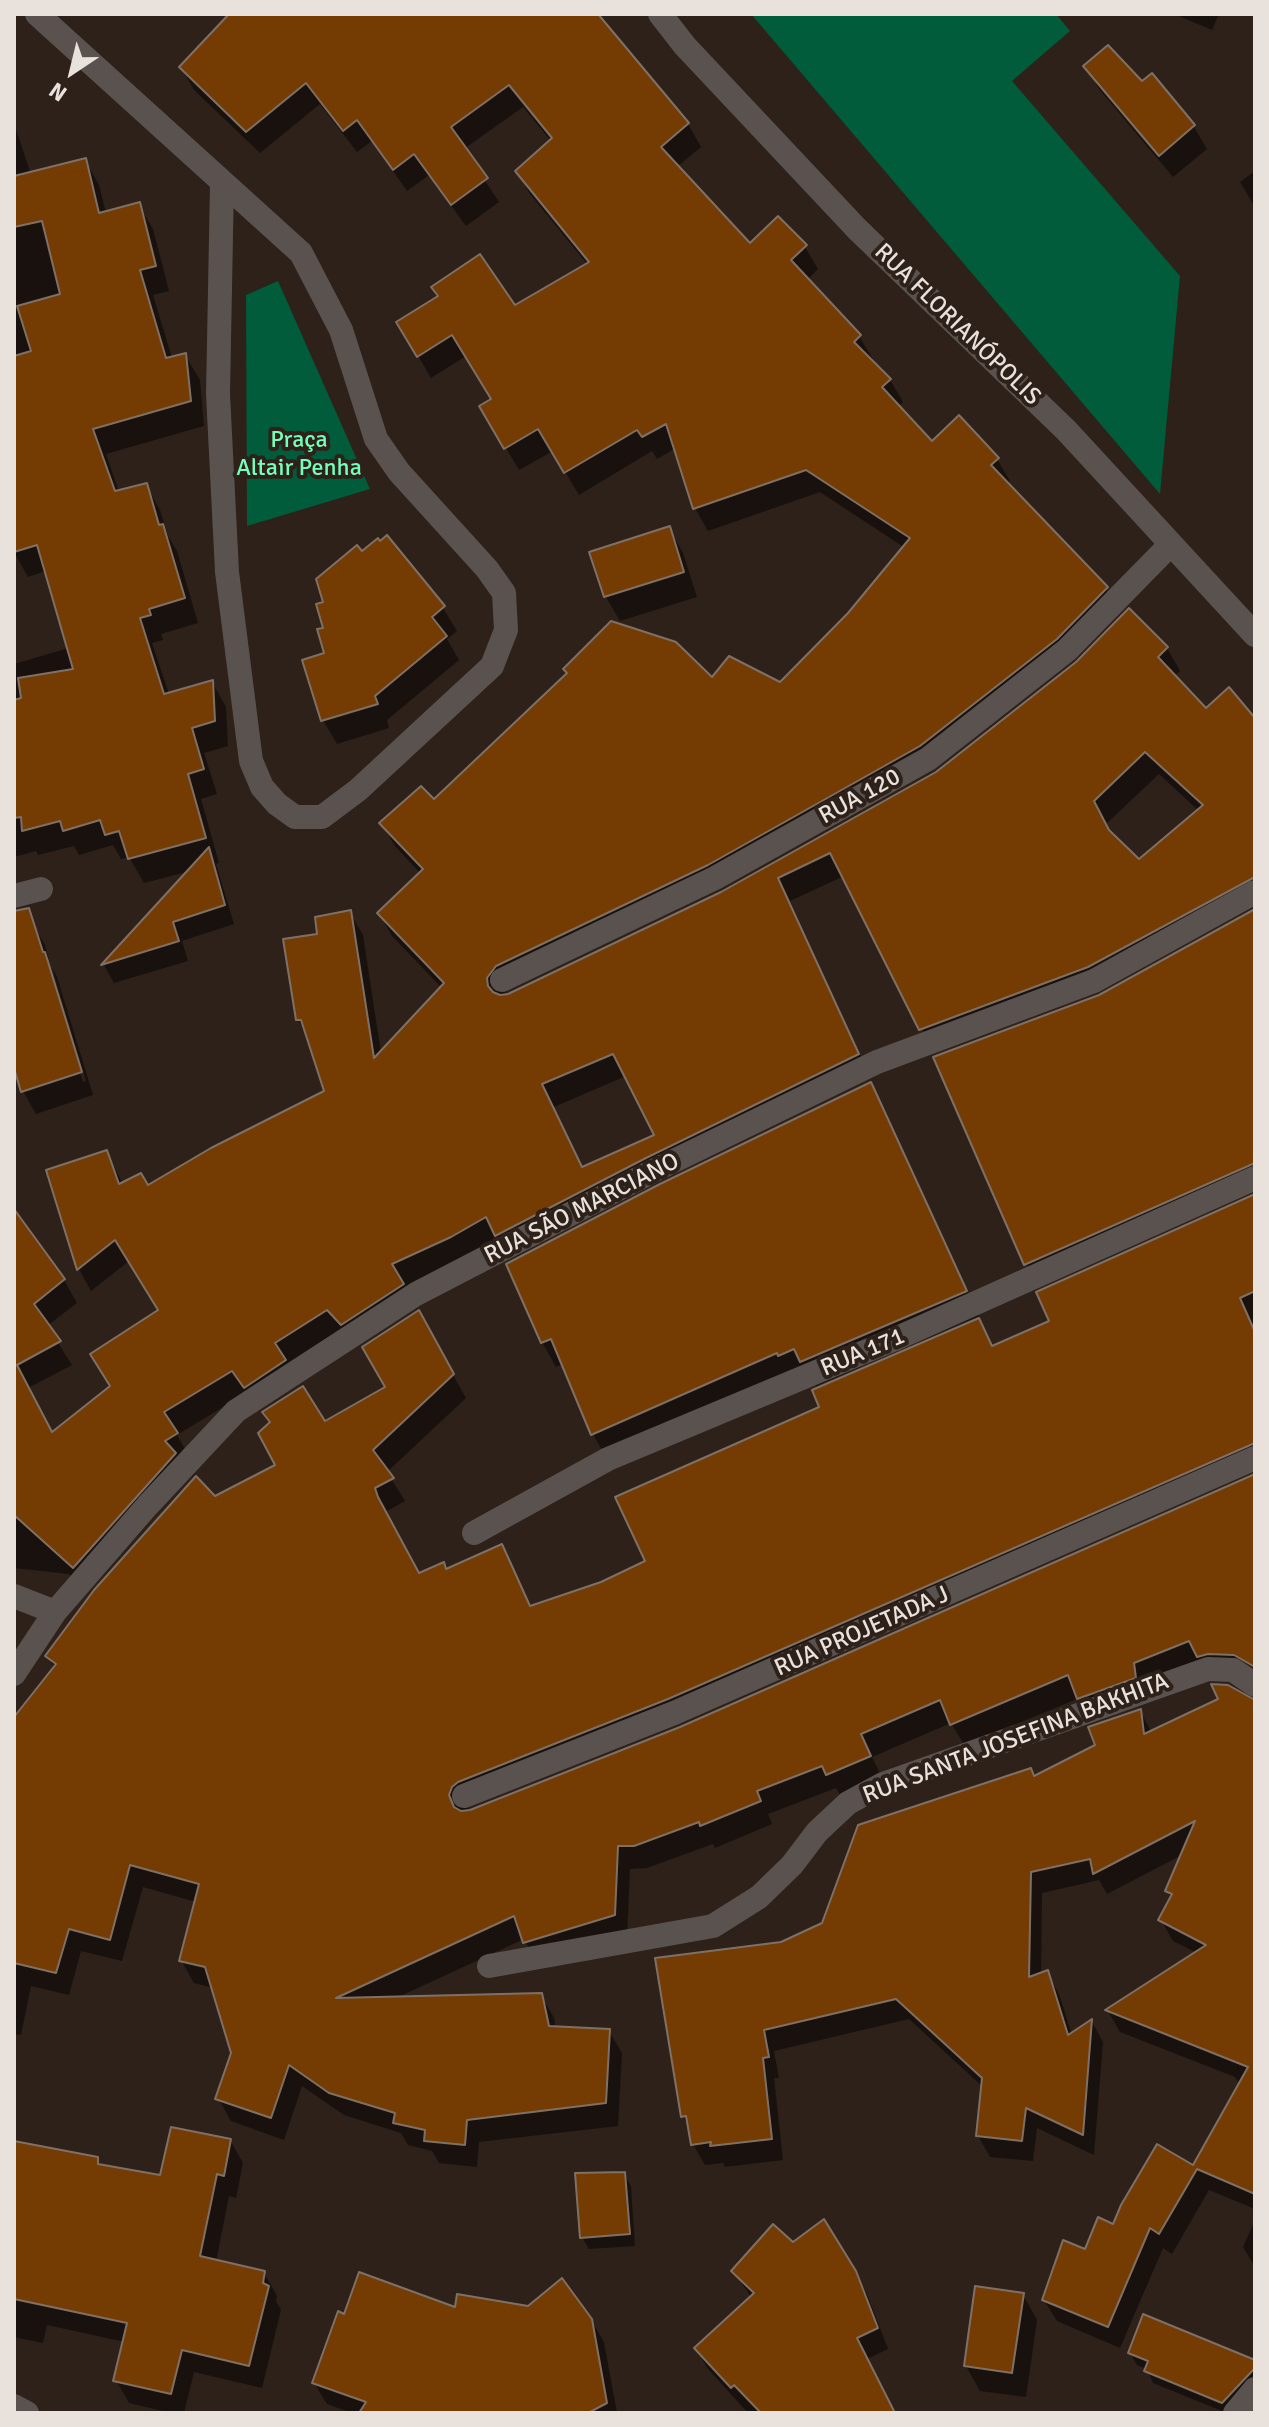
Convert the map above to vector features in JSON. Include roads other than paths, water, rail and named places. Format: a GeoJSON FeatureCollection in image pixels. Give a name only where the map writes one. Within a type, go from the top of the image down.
{"type":"FeatureCollection","features":[{"type":"Feature","properties":{"kind":"street"},"geometry":{"type":"LineString","coordinates":[[37,14],[301,253],[341,330],[376,439],[399,472],[487,569],[504,593],[506,630],[492,666],[358,790],[322,817],[295,817],[277,804],[262,787],[251,761],[227,572],[218,394],[222,183]]}},
{"type":"Feature","properties":{"kind":"street","name":"RUA FLORIANÓPOLIS"},"geometry":{"type":"LineString","coordinates":[[660,14],[685,46],[857,229],[1066,430],[1255,635]]}},
{"type":"Feature","properties":{"kind":"street","name":"RUA 120"},"geometry":{"type":"LineString","coordinates":[[502,980],[715,878],[928,759],[1067,650],[1170,545]]}},
{"type":"Feature","properties":{"kind":"street"},"geometry":{"type":"LineString","coordinates":[[14,896],[41,889]]}},
{"type":"Feature","properties":{"kind":"street","name":"RUA SÃO MARCIANO"},"geometry":{"type":"LineString","coordinates":[[14,1674],[55,1612],[147,1506],[236,1411],[416,1294],[653,1171],[877,1062],[1094,981],[1255,892]]}},
{"type":"Feature","properties":{"kind":"street","name":"RUA 171"},"geometry":{"type":"LineString","coordinates":[[474,1533],[608,1459],[893,1340],[1255,1178]]}},
{"type":"Feature","properties":{"kind":"street","name":"RUA PROJETADA J"},"geometry":{"type":"LineString","coordinates":[[464,1796],[674,1713],[1255,1458]]}},
{"type":"Feature","properties":{"kind":"street"},"geometry":{"type":"LineString","coordinates":[[14,1596],[55,1612]]}},
{"type":"Feature","properties":{"kind":"street","name":"RUA SANTA JOSEFINA BAKHITA"},"geometry":{"type":"LineString","coordinates":[[489,1966],[713,1926],[759,1897],[792,1865],[817,1832],[848,1803],[883,1784],[1208,1669],[1233,1670],[1255,1685]]}},
{"type":"Feature","properties":{"kind":"street"},"geometry":{"type":"LineString","coordinates":[[1235,2413],[1255,2389]]}},
{"type":"Feature","properties":{"kind":"street"},"geometry":{"type":"LineString","coordinates":[[14,2406],[27,2413]]}},
{"type":"Feature","properties":{"kind":"park label","name":"Praça Altair Penha"},"geometry":{"type":"Point","coordinates":[299,455]}}]}
